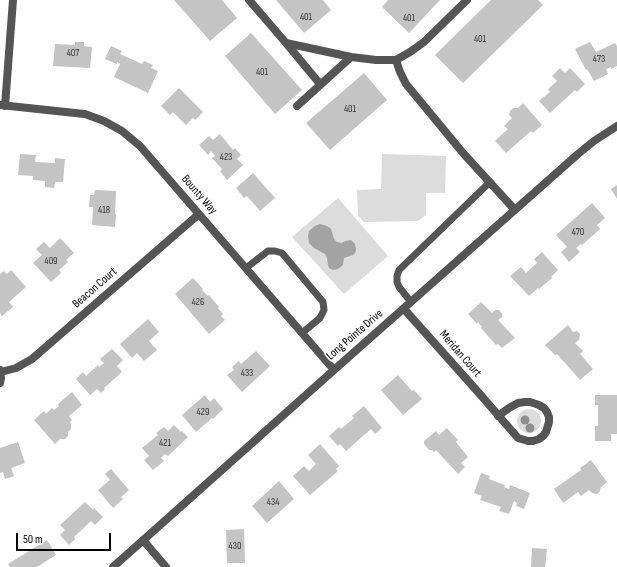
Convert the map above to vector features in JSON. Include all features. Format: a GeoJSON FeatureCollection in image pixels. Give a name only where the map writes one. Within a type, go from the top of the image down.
{"type":"FeatureCollection","features":[{"type":"Feature","properties":{"kind":"street","name":"Bounty Way"},"geometry":{"type":"LineString","coordinates":[[13,0],[2,106],[76,112],[104,121],[122,131],[135,141],[334,370]]}},
{"type":"Feature","properties":{"kind":"street"},"geometry":{"type":"LineString","coordinates":[[250,0],[320,84]]}},
{"type":"Feature","properties":{"kind":"street"},"geometry":{"type":"LineString","coordinates":[[286,42],[351,57],[376,60],[396,60],[424,42],[467,0]]}},
{"type":"Feature","properties":{"kind":"street"},"geometry":{"type":"LineString","coordinates":[[296,106],[351,57]]}},
{"type":"Feature","properties":{"kind":"street"},"geometry":{"type":"LineString","coordinates":[[396,60],[406,84],[463,153],[515,210]]}},
{"type":"Feature","properties":{"kind":"street","name":"Long Pointe Drive"},"geometry":{"type":"LineString","coordinates":[[113,567],[589,145],[617,126]]}},
{"type":"Feature","properties":{"kind":"street","name":"Beacon Court"},"geometry":{"type":"LineString","coordinates":[[0,383],[0,371],[16,368],[32,359],[199,214]]}},
{"type":"Feature","properties":{"kind":"street","name":"Meridan Court"},"geometry":{"type":"LineString","coordinates":[[404,309],[498,416],[518,438],[528,441],[539,440],[546,432],[549,422],[549,417],[544,408],[530,402],[518,403],[498,416]]}},
{"type":"Feature","properties":{"kind":"street"},"geometry":{"type":"LineString","coordinates":[[143,540],[166,567]]}},
{"type":"Feature","properties":{"kind":"lane"},"geometry":{"type":"LineString","coordinates":[[411,302],[397,282],[399,270],[490,182]]}},
{"type":"Feature","properties":{"kind":"lane"},"geometry":{"type":"LineString","coordinates":[[246,268],[268,251],[282,252],[323,302],[324,310],[320,318],[302,333]]}},
{"type":"Feature","properties":{"kind":"shaded area"},"geometry":{"type":"Polygon","coordinates":[[[382,154],[446,156],[445,193],[426,193],[426,215],[418,221],[364,222],[358,216],[357,190],[381,189],[382,154]]]}},
{"type":"Feature","properties":{"kind":"shaded area"},"geometry":{"type":"Polygon","coordinates":[[[338,198],[388,256],[344,294],[292,237],[338,198]]]}},
{"type":"Feature","properties":{"kind":"shaded area"},"geometry":{"type":"Polygon","coordinates":[[[320,224],[331,229],[334,239],[337,242],[341,243],[351,240],[355,244],[355,253],[344,258],[343,265],[338,269],[333,270],[329,268],[325,254],[314,248],[309,243],[309,231],[320,224]]]}},
{"type":"Feature","properties":{"kind":"shaded area"},"geometry":{"type":"Polygon","coordinates":[[[529,409],[538,412],[541,421],[538,430],[529,433],[520,430],[517,421],[520,412],[529,409]]]}},
{"type":"Feature","properties":{"kind":"building"},"geometry":{"type":"Polygon","coordinates":[[[174,0],[222,0],[237,18],[210,41],[174,0]]]}},
{"type":"Feature","properties":{"kind":"building"},"geometry":{"type":"Polygon","coordinates":[[[276,0],[323,0],[331,10],[304,33],[276,0]]]}},
{"type":"Feature","properties":{"kind":"building"},"geometry":{"type":"Polygon","coordinates":[[[388,0],[440,0],[409,33],[382,7],[388,0]]]}},
{"type":"Feature","properties":{"kind":"building"},"geometry":{"type":"Polygon","coordinates":[[[491,0],[538,0],[543,5],[463,83],[435,55],[491,0]]]}},
{"type":"Feature","properties":{"kind":"building"},"geometry":{"type":"Polygon","coordinates":[[[251,33],[302,90],[275,114],[225,56],[251,33]]]}},
{"type":"Feature","properties":{"kind":"building"},"geometry":{"type":"Polygon","coordinates":[[[75,42],[84,42],[84,46],[92,47],[90,68],[53,66],[55,44],[75,45],[75,42]]]}},
{"type":"Feature","properties":{"kind":"building"},"geometry":{"type":"Polygon","coordinates":[[[590,42],[596,52],[615,43],[617,46],[617,66],[611,69],[611,67],[606,69],[608,74],[594,81],[587,69],[586,70],[575,49],[590,42]]]}},
{"type":"Feature","properties":{"kind":"building"},"geometry":{"type":"Polygon","coordinates":[[[111,46],[122,51],[120,54],[142,64],[144,61],[153,65],[151,68],[158,71],[148,93],[114,77],[120,64],[105,59],[111,46]]]}},
{"type":"Feature","properties":{"kind":"building"},"geometry":{"type":"Polygon","coordinates":[[[560,68],[565,73],[570,68],[585,84],[577,92],[575,90],[550,113],[539,101],[550,92],[548,89],[557,81],[552,76],[560,68]]]}},
{"type":"Feature","properties":{"kind":"building"},"geometry":{"type":"Polygon","coordinates":[[[364,73],[387,100],[330,150],[306,123],[364,73]]]}},
{"type":"Feature","properties":{"kind":"building"},"geometry":{"type":"Polygon","coordinates":[[[179,88],[203,112],[195,120],[193,118],[186,125],[173,112],[170,115],[161,106],[179,88]]]}},
{"type":"Feature","properties":{"kind":"building"},"geometry":{"type":"Polygon","coordinates":[[[523,103],[542,125],[533,133],[531,131],[506,153],[495,141],[508,129],[504,126],[512,118],[509,115],[510,111],[513,108],[518,108],[523,103]]]}},
{"type":"Feature","properties":{"kind":"building"},"geometry":{"type":"Polygon","coordinates":[[[220,134],[233,150],[235,148],[241,155],[237,159],[243,165],[227,180],[220,171],[222,169],[212,158],[215,156],[211,151],[208,155],[199,145],[209,136],[213,140],[220,134]]]}},
{"type":"Feature","properties":{"kind":"building"},"geometry":{"type":"Polygon","coordinates":[[[20,154],[36,155],[35,162],[55,163],[55,158],[65,159],[63,182],[55,182],[54,188],[45,187],[45,181],[33,180],[33,176],[18,175],[20,154]]]}},
{"type":"Feature","properties":{"kind":"building"},"geometry":{"type":"Polygon","coordinates":[[[253,173],[275,198],[260,211],[247,196],[244,198],[236,188],[253,173]]]}},
{"type":"Feature","properties":{"kind":"building"},"geometry":{"type":"Polygon","coordinates":[[[617,185],[617,199],[611,189],[617,185]]]}},
{"type":"Feature","properties":{"kind":"building"},"geometry":{"type":"Polygon","coordinates":[[[95,190],[116,191],[115,227],[92,225],[93,207],[89,207],[90,195],[94,195],[95,190]]]}},
{"type":"Feature","properties":{"kind":"building"},"geometry":{"type":"Polygon","coordinates":[[[592,203],[605,218],[597,225],[600,229],[582,245],[581,244],[576,248],[580,252],[569,262],[561,252],[567,247],[556,235],[592,203]]]}},
{"type":"Feature","properties":{"kind":"building"},"geometry":{"type":"Polygon","coordinates":[[[60,238],[74,253],[66,260],[68,262],[59,270],[61,273],[51,282],[33,263],[42,255],[36,249],[44,242],[50,248],[60,238]]]}},
{"type":"Feature","properties":{"kind":"building"},"geometry":{"type":"Polygon","coordinates":[[[542,252],[558,270],[551,277],[552,278],[529,296],[510,276],[521,267],[526,273],[537,263],[534,259],[542,252]]]}},
{"type":"Feature","properties":{"kind":"building"},"geometry":{"type":"Polygon","coordinates":[[[11,270],[26,287],[9,302],[13,307],[2,316],[0,313],[0,274],[4,271],[7,274],[11,270]]]}},
{"type":"Feature","properties":{"kind":"building"},"geometry":{"type":"Polygon","coordinates":[[[193,278],[203,289],[202,290],[208,296],[209,295],[219,307],[218,308],[223,314],[221,316],[225,320],[209,334],[175,294],[193,278]]]}},
{"type":"Feature","properties":{"kind":"building"},"geometry":{"type":"Polygon","coordinates":[[[481,302],[492,313],[495,310],[499,310],[502,317],[498,320],[515,338],[502,348],[498,344],[496,345],[481,328],[482,327],[478,322],[477,324],[468,314],[481,302]]]}},
{"type":"Feature","properties":{"kind":"building"},"geometry":{"type":"Polygon","coordinates":[[[148,319],[159,332],[149,341],[157,350],[144,361],[137,353],[132,358],[120,344],[148,319]]]}},
{"type":"Feature","properties":{"kind":"building"},"geometry":{"type":"Polygon","coordinates":[[[568,325],[573,332],[577,331],[580,334],[579,340],[575,343],[583,351],[580,354],[593,369],[580,380],[557,354],[555,355],[545,345],[568,325]]]}},
{"type":"Feature","properties":{"kind":"building"},"geometry":{"type":"Polygon","coordinates":[[[112,349],[123,360],[117,366],[122,372],[104,388],[105,389],[101,393],[97,389],[90,395],[76,379],[83,372],[86,376],[98,365],[99,367],[104,363],[100,359],[112,349]]]}},
{"type":"Feature","properties":{"kind":"building"},"geometry":{"type":"Polygon","coordinates":[[[256,351],[270,366],[242,392],[227,375],[234,370],[232,367],[239,361],[241,364],[256,351]]]}},
{"type":"Feature","properties":{"kind":"building"},"geometry":{"type":"Polygon","coordinates":[[[398,375],[412,391],[414,390],[422,399],[403,415],[381,390],[398,375]]]}},
{"type":"Feature","properties":{"kind":"building"},"geometry":{"type":"Polygon","coordinates":[[[72,392],[82,405],[69,416],[72,420],[70,422],[71,429],[68,432],[68,436],[65,439],[60,439],[55,444],[34,420],[44,411],[46,414],[52,408],[54,410],[59,406],[58,404],[72,392]]]}},
{"type":"Feature","properties":{"kind":"building"},"geometry":{"type":"Polygon","coordinates":[[[205,395],[210,402],[214,398],[223,409],[196,432],[182,415],[205,395]]]}},
{"type":"Feature","properties":{"kind":"building"},"geometry":{"type":"Polygon","coordinates":[[[595,395],[617,395],[617,434],[611,434],[611,441],[595,441],[595,426],[598,426],[598,405],[595,405],[595,395]]]}},
{"type":"Feature","properties":{"kind":"building"},"geometry":{"type":"Polygon","coordinates":[[[364,406],[382,428],[375,434],[371,429],[346,451],[340,444],[338,446],[329,436],[339,427],[341,429],[354,418],[352,416],[364,406]]]}},
{"type":"Feature","properties":{"kind":"building"},"geometry":{"type":"Polygon","coordinates":[[[174,425],[188,437],[168,456],[165,454],[161,458],[164,461],[153,470],[144,460],[149,456],[142,448],[158,435],[156,433],[164,427],[168,431],[174,425]]]}},
{"type":"Feature","properties":{"kind":"building"},"geometry":{"type":"Polygon","coordinates":[[[447,428],[458,440],[456,442],[468,457],[461,463],[465,467],[458,474],[436,450],[434,452],[429,450],[424,444],[424,441],[436,431],[439,435],[447,428]]]}},
{"type":"Feature","properties":{"kind":"building"},"geometry":{"type":"Polygon","coordinates":[[[18,442],[25,463],[11,468],[14,476],[5,479],[3,472],[0,473],[0,448],[18,442]]]}},
{"type":"Feature","properties":{"kind":"building"},"geometry":{"type":"Polygon","coordinates":[[[320,444],[339,466],[336,469],[338,471],[310,495],[293,476],[304,466],[309,471],[316,464],[308,455],[320,444]]]}},
{"type":"Feature","properties":{"kind":"building"},"geometry":{"type":"Polygon","coordinates":[[[591,460],[607,482],[601,487],[597,494],[592,493],[589,490],[581,496],[578,492],[563,503],[554,489],[581,470],[580,468],[591,460]]]}},
{"type":"Feature","properties":{"kind":"building"},"geometry":{"type":"Polygon","coordinates":[[[111,469],[129,490],[121,497],[123,499],[113,508],[98,490],[110,480],[105,474],[111,469]]]}},
{"type":"Feature","properties":{"kind":"building"},"geometry":{"type":"Polygon","coordinates":[[[481,473],[490,476],[489,479],[505,485],[504,487],[509,489],[510,485],[530,493],[524,509],[516,506],[517,503],[514,501],[509,514],[499,511],[501,507],[480,500],[482,496],[474,493],[481,473]]]}},
{"type":"Feature","properties":{"kind":"building"},"geometry":{"type":"Polygon","coordinates":[[[279,481],[294,499],[267,523],[252,506],[279,481]]]}},
{"type":"Feature","properties":{"kind":"building"},"geometry":{"type":"Polygon","coordinates":[[[85,502],[103,517],[95,525],[91,521],[74,537],[75,539],[69,545],[60,535],[65,530],[60,525],[85,502]]]}},
{"type":"Feature","properties":{"kind":"building"},"geometry":{"type":"Polygon","coordinates":[[[244,529],[245,563],[227,563],[226,530],[244,529]]]}},
{"type":"Feature","properties":{"kind":"building"},"geometry":{"type":"Polygon","coordinates":[[[47,540],[56,555],[37,567],[10,567],[8,564],[47,540]]]}},
{"type":"Feature","properties":{"kind":"building"},"geometry":{"type":"Polygon","coordinates":[[[532,548],[547,549],[545,567],[531,567],[532,548]]]}}]}
